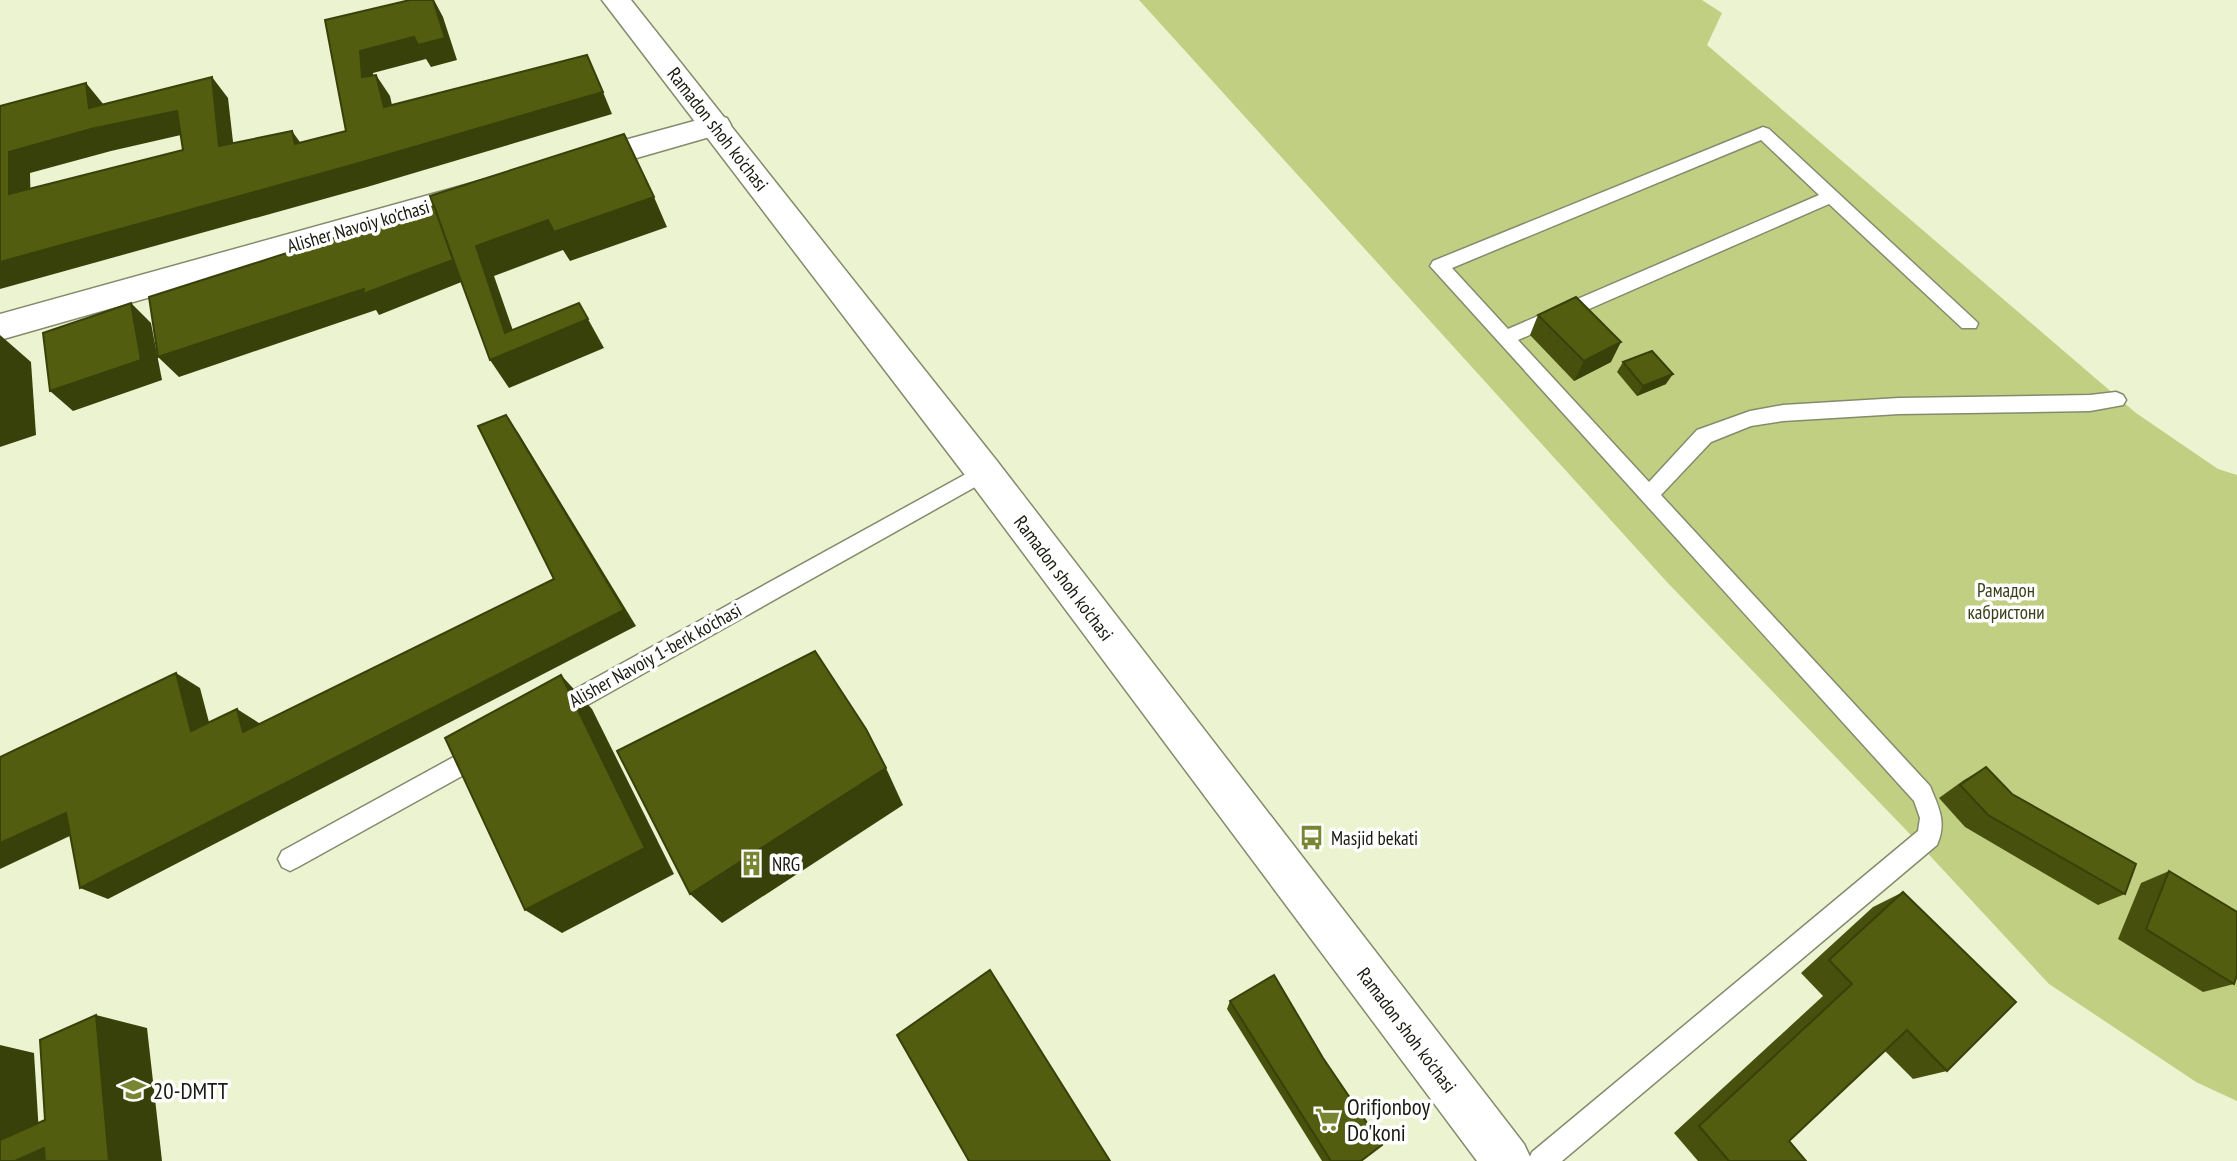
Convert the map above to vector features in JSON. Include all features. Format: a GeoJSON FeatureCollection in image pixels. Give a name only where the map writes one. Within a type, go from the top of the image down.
{"type":"FeatureCollection","features":[{"type":"Feature","properties":{"kind":"main road","name":"Ramadon shoh ko'chasi"},"geometry":{"type":"LineString","coordinates":[[616,0],[984,472],[1507,1161]]}},
{"type":"Feature","properties":{"kind":"main road"},"geometry":{"type":"LineString","coordinates":[[557,170],[716,125]]}},
{"type":"Feature","properties":{"kind":"main road","name":"Alisher Navoiy ko'chasi"},"geometry":{"type":"LineString","coordinates":[[0,327],[517,181]]}},
{"type":"Feature","properties":{"kind":"lane"},"geometry":{"type":"LineString","coordinates":[[1541,1161],[1929,837],[1932,818],[1922,794],[1439,266],[1763,133],[1969,323]]}},
{"type":"Feature","properties":{"kind":"lane"},"geometry":{"type":"LineString","coordinates":[[1506,338],[1830,197]]}},
{"type":"Feature","properties":{"kind":"lane"},"geometry":{"type":"LineString","coordinates":[[1649,495],[1704,436],[1750,419],[1783,413],[1899,406],[2090,403],[2116,400]]}},
{"type":"Feature","properties":{"kind":"lane","name":"Alisher Navoiy 1-berk ko'chasi"},"geometry":{"type":"LineString","coordinates":[[533,723],[984,472]]}},
{"type":"Feature","properties":{"kind":"lane"},"geometry":{"type":"LineString","coordinates":[[290,859],[497,744]]}},
{"type":"Feature","properties":{"kind":"green space","name":"Рамадон кабристони"},"geometry":{"type":"Polygon","coordinates":[[[1139,0],[1702,0],[1722,13],[1707,45],[2136,413],[2218,469],[2237,475],[2237,1101],[2196,1082],[2049,984],[1907,831],[1666,581],[1139,0]]]}},
{"type":"Feature","properties":{"kind":"building"},"geometry":{"type":"Polygon","coordinates":[[[410,0],[433,0],[445,38],[418,45],[414,37],[360,51],[362,77],[376,75],[384,107],[587,55],[603,92],[352,165],[0,262],[0,106],[86,83],[89,108],[212,77],[219,146],[292,131],[295,144],[346,131],[325,20],[410,0]],[[177,111],[91,129],[9,152],[9,194],[183,150],[177,111]]]}},
{"type":"Feature","properties":{"kind":"building"},"geometry":{"type":"Polygon","coordinates":[[[624,134],[654,197],[554,232],[548,220],[476,246],[505,333],[579,303],[588,319],[490,360],[430,196],[624,134]]]}},
{"type":"Feature","properties":{"kind":"building"},"geometry":{"type":"Polygon","coordinates":[[[434,206],[453,260],[363,294],[364,289],[158,357],[149,297],[434,206]]]}},
{"type":"Feature","properties":{"kind":"building"},"geometry":{"type":"Polygon","coordinates":[[[1576,297],[1621,342],[1584,361],[1538,315],[1576,297]]]}},
{"type":"Feature","properties":{"kind":"building"},"geometry":{"type":"Polygon","coordinates":[[[131,303],[141,360],[50,391],[43,333],[131,303]]]}},
{"type":"Feature","properties":{"kind":"building"},"geometry":{"type":"Polygon","coordinates":[[[1652,351],[1673,374],[1643,386],[1623,362],[1652,351]]]}},
{"type":"Feature","properties":{"kind":"building"},"geometry":{"type":"Polygon","coordinates":[[[506,415],[624,610],[80,888],[66,813],[0,843],[0,757],[176,673],[191,731],[237,709],[243,732],[554,579],[478,426],[506,415]]]}},
{"type":"Feature","properties":{"kind":"building","name":"NRG"},"geometry":{"type":"Polygon","coordinates":[[[815,651],[866,729],[886,768],[690,894],[617,751],[815,651]]]}},
{"type":"Feature","properties":{"kind":"building"},"geometry":{"type":"Polygon","coordinates":[[[561,675],[645,848],[525,910],[445,738],[561,675]]]}},
{"type":"Feature","properties":{"kind":"building"},"geometry":{"type":"Polygon","coordinates":[[[1986,767],[2012,794],[2136,864],[2125,894],[1988,815],[1960,785],[1986,767]]]}},
{"type":"Feature","properties":{"kind":"building"},"geometry":{"type":"Polygon","coordinates":[[[2169,871],[2237,912],[2237,975],[2234,984],[2146,929],[2169,871]]]}},
{"type":"Feature","properties":{"kind":"building"},"geometry":{"type":"Polygon","coordinates":[[[1903,892],[2016,1002],[1947,1071],[1907,1030],[1789,1141],[1806,1161],[1729,1161],[1699,1126],[1852,984],[1829,960],[1903,892]]]}},
{"type":"Feature","properties":{"kind":"building"},"geometry":{"type":"Polygon","coordinates":[[[990,970],[1110,1161],[969,1161],[897,1035],[990,970]]]}},
{"type":"Feature","properties":{"kind":"building"},"geometry":{"type":"Polygon","coordinates":[[[1274,975],[1323,1058],[1382,1145],[1361,1161],[1331,1161],[1230,1001],[1274,975]]]}},
{"type":"Feature","properties":{"kind":"building"},"geometry":{"type":"Polygon","coordinates":[[[96,1015],[109,1161],[45,1161],[44,1148],[15,1161],[0,1161],[0,1140],[45,1120],[40,1040],[96,1015]]]}},
{"type":"Feature","properties":{"kind":"place","name":"Masjid bekati"},"geometry":{"type":"Point","coordinates":[1311,838]}},
{"type":"Feature","properties":{"kind":"place","name":"NRG"},"geometry":{"type":"Point","coordinates":[752,864]}},
{"type":"Feature","properties":{"kind":"place","name":"20-DMTT"},"geometry":{"type":"Point","coordinates":[133,1090]}},
{"type":"Feature","properties":{"kind":"place","name":"Orifjonboy Do'koni"},"geometry":{"type":"Point","coordinates":[1327,1119]}}]}
